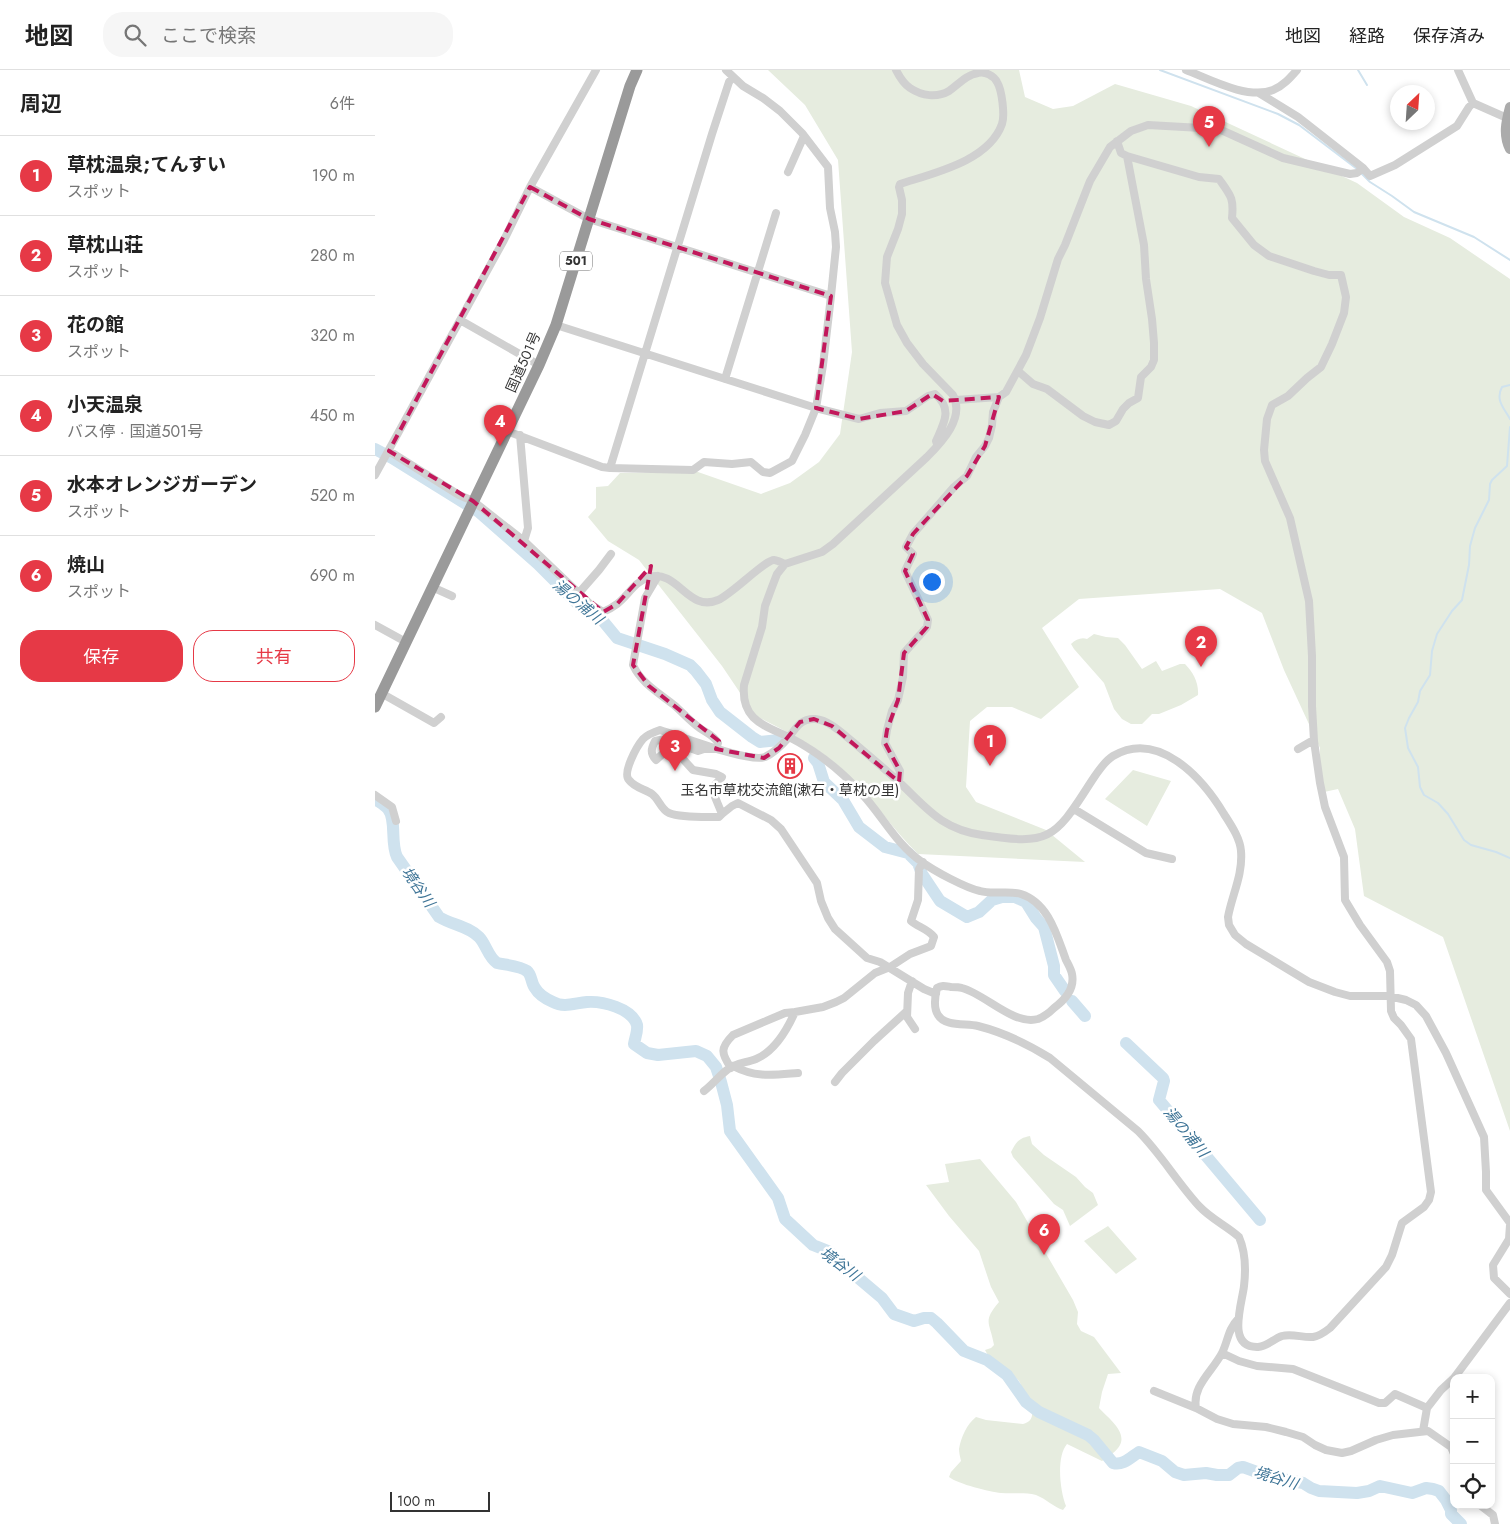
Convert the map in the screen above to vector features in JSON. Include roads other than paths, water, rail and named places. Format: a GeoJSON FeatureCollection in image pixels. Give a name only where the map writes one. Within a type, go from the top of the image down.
{"type":"FeatureCollection","features":[{"type":"Feature","properties":{"kind":"highway","name":"国道501号"},"geometry":{"type":"LineString","coordinates":[[375,707],[539,365],[556,325],[630,86],[637,70]]}},
{"type":"Feature","properties":{"kind":"main road"},"geometry":{"type":"LineString","coordinates":[[1510,107],[1505,130],[1506,141],[1510,149]]}},
{"type":"Feature","properties":{"kind":"street"},"geometry":{"type":"LineString","coordinates":[[375,475],[504,240],[529,186],[595,70]]}},
{"type":"Feature","properties":{"kind":"street"},"geometry":{"type":"LineString","coordinates":[[507,432],[602,467],[610,468],[693,470],[704,462],[732,464],[751,462],[763,472],[770,473],[793,461],[816,408],[823,365],[835,240],[828,167],[804,136],[780,111],[743,86],[726,70]]}},
{"type":"Feature","properties":{"kind":"street"},"geometry":{"type":"LineString","coordinates":[[896,70],[909,88],[928,96],[937,96],[948,91],[969,75],[981,72],[990,75],[996,80],[1001,94],[1004,114],[1003,123],[995,137],[984,149],[970,158],[930,175],[900,184],[902,214],[887,257],[885,269],[885,283],[897,325],[907,343],[923,364],[956,400],[955,418],[938,446],[927,458],[833,544],[822,552],[785,564],[777,574],[765,606],[762,627],[744,685],[745,706],[755,720],[806,746],[838,770],[863,794],[902,845],[921,866],[979,891],[1021,894],[1043,908],[1072,974],[1072,988],[1066,997],[1038,1019],[1025,1019],[1010,1014],[963,988],[942,985],[937,988],[935,994],[934,1004],[938,1015],[946,1022],[978,1026],[1011,1038],[1050,1058],[1149,1142],[1200,1207],[1217,1222],[1239,1237],[1246,1260],[1244,1286],[1238,1319],[1240,1338],[1246,1344],[1256,1347],[1267,1346],[1281,1336],[1312,1337],[1330,1328],[1386,1267],[1393,1256],[1402,1223],[1423,1207],[1429,1200],[1431,1192],[1431,1180],[1411,1039],[1394,1018],[1391,1011],[1389,996],[1390,971],[1387,962],[1360,925],[1345,900],[1344,856],[1325,807],[1314,742],[1309,601],[1290,518],[1265,461],[1264,450],[1267,419],[1272,405],[1288,396],[1321,367],[1345,313],[1346,297],[1341,275],[1315,272],[1269,256],[1254,245],[1232,218],[1234,202],[1219,180],[1199,177],[1127,156],[1121,153],[1117,141]]}},
{"type":"Feature","properties":{"kind":"street"},"geometry":{"type":"LineString","coordinates":[[1186,70],[1231,87],[1247,92],[1259,93],[1272,90],[1284,84],[1297,70]]}},
{"type":"Feature","properties":{"kind":"street"},"geometry":{"type":"LineString","coordinates":[[1458,70],[1473,103],[1507,118]]}},
{"type":"Feature","properties":{"kind":"street"},"geometry":{"type":"LineString","coordinates":[[610,468],[729,82],[733,77]]}},
{"type":"Feature","properties":{"kind":"street"},"geometry":{"type":"LineString","coordinates":[[1259,93],[1298,117],[1360,170],[1371,176],[1395,165],[1457,126],[1473,103]]}},
{"type":"Feature","properties":{"kind":"street"},"geometry":{"type":"LineString","coordinates":[[956,400],[999,397],[1006,392],[1026,355],[1058,260],[1090,181],[1109,147],[1131,131],[1148,125],[1219,129],[1283,158],[1350,174],[1360,170]]}},
{"type":"Feature","properties":{"kind":"street"},"geometry":{"type":"LineString","coordinates":[[788,172],[804,136]]}},
{"type":"Feature","properties":{"kind":"street"},"geometry":{"type":"LineString","coordinates":[[1018,371],[1033,384],[1047,389],[1077,412],[1095,422],[1109,425],[1116,422],[1123,409],[1138,398],[1141,377],[1151,367],[1154,360],[1154,343],[1144,245],[1127,156]]}},
{"type":"Feature","properties":{"kind":"street"},"geometry":{"type":"LineString","coordinates":[[529,186],[589,219],[831,296]]}},
{"type":"Feature","properties":{"kind":"street"},"geometry":{"type":"LineString","coordinates":[[725,379],[776,213]]}},
{"type":"Feature","properties":{"kind":"street"},"geometry":{"type":"LineString","coordinates":[[460,320],[539,365]]}},
{"type":"Feature","properties":{"kind":"street"},"geometry":{"type":"LineString","coordinates":[[556,325],[816,408],[859,419],[880,413],[906,411],[927,396],[935,394],[942,400],[946,413],[946,418],[936,441],[938,446]]}},
{"type":"Feature","properties":{"kind":"street"},"geometry":{"type":"LineString","coordinates":[[899,782],[900,771],[885,743],[887,730],[892,711],[898,700],[903,677],[904,653],[927,627],[928,620],[905,571],[913,554],[906,547],[913,534],[954,487],[967,476],[976,456],[989,438],[993,412],[999,397]]}},
{"type":"Feature","properties":{"kind":"street"},"geometry":{"type":"LineString","coordinates":[[519,435],[528,528],[524,541]]}},
{"type":"Feature","properties":{"kind":"street"},"geometry":{"type":"LineString","coordinates":[[387,454],[452,490],[524,541],[578,594],[603,612],[617,604],[632,587],[647,578],[658,576],[666,578],[696,600],[706,604],[718,600],[738,587],[765,563],[773,560],[785,564]]}},
{"type":"Feature","properties":{"kind":"street"},"geometry":{"type":"LineString","coordinates":[[578,594],[611,554]]}},
{"type":"Feature","properties":{"kind":"street"},"geometry":{"type":"LineString","coordinates":[[658,576],[645,598],[633,664],[636,673],[697,726],[716,739],[718,743],[716,749]]}},
{"type":"Feature","properties":{"kind":"street"},"geometry":{"type":"LineString","coordinates":[[432,587],[452,596]]}},
{"type":"Feature","properties":{"kind":"street"},"geometry":{"type":"LineString","coordinates":[[375,625],[406,642]]}},
{"type":"Feature","properties":{"kind":"street"},"geometry":{"type":"LineString","coordinates":[[381,694],[435,723],[441,717]]}},
{"type":"Feature","properties":{"kind":"street"},"geometry":{"type":"LineString","coordinates":[[935,994],[923,989],[890,967],[867,958],[835,930],[821,901],[817,883],[781,829],[771,820],[738,803],[719,817],[669,813],[664,810],[653,794],[627,780],[626,774],[644,738],[660,730],[716,749],[747,757],[764,758],[779,748],[800,722],[814,719],[822,720],[843,734],[943,822],[963,831],[984,836],[1024,840],[1039,838],[1059,827],[1074,810],[1094,778],[1112,757],[1128,750],[1142,748],[1156,751],[1186,767],[1201,781],[1219,805],[1239,842],[1241,866],[1228,917],[1229,925],[1235,935],[1309,982],[1322,988],[1350,996],[1389,996],[1406,1000],[1416,1006],[1426,1016],[1484,1137],[1486,1190],[1510,1224],[1509,1239],[1493,1265],[1494,1278],[1510,1294]]}},
{"type":"Feature","properties":{"kind":"street"},"geometry":{"type":"LineString","coordinates":[[716,749],[698,751],[665,739],[655,741],[651,749],[652,755],[656,760],[668,749],[682,758],[693,770],[716,774],[722,777],[715,785],[715,797],[722,814]]}},
{"type":"Feature","properties":{"kind":"street"},"geometry":{"type":"LineString","coordinates":[[1298,750],[1310,742],[1314,742]]}},
{"type":"Feature","properties":{"kind":"street"},"geometry":{"type":"LineString","coordinates":[[375,795],[392,807],[396,821]]}},
{"type":"Feature","properties":{"kind":"street"},"geometry":{"type":"LineString","coordinates":[[1074,810],[1147,853],[1171,859]]}},
{"type":"Feature","properties":{"kind":"street"},"geometry":{"type":"LineString","coordinates":[[798,1073],[762,1076],[753,1074],[732,1067],[724,1058],[723,1049],[733,1035],[785,1013],[823,1007],[836,1002],[844,998],[875,973],[931,946],[934,937],[931,933],[911,921],[918,900],[921,866]]}},
{"type":"Feature","properties":{"kind":"street"},"geometry":{"type":"LineString","coordinates":[[912,981],[908,993],[907,1017],[915,1029]]}},
{"type":"Feature","properties":{"kind":"street"},"geometry":{"type":"LineString","coordinates":[[835,1082],[841,1073],[907,1011]]}},
{"type":"Feature","properties":{"kind":"street"},"geometry":{"type":"LineString","coordinates":[[704,1091],[732,1067],[758,1058],[772,1047],[789,1024],[795,1012]]}},
{"type":"Feature","properties":{"kind":"street"},"geometry":{"type":"LineString","coordinates":[[1457,1374],[1510,1303]]}},
{"type":"Feature","properties":{"kind":"street"},"geometry":{"type":"LineString","coordinates":[[1196,1408],[1195,1402],[1201,1383],[1221,1354],[1232,1325],[1238,1319]]}},
{"type":"Feature","properties":{"kind":"street"},"geometry":{"type":"LineString","coordinates":[[1221,1354],[1257,1366],[1293,1369],[1379,1403],[1385,1402],[1395,1394],[1427,1408]]}},
{"type":"Feature","properties":{"kind":"street"},"geometry":{"type":"LineString","coordinates":[[1423,1432],[1427,1408],[1450,1382]]}},
{"type":"Feature","properties":{"kind":"street"},"geometry":{"type":"LineString","coordinates":[[1154,1391],[1196,1408],[1217,1419],[1233,1424],[1266,1427],[1286,1432],[1303,1437],[1315,1445],[1342,1453],[1393,1435],[1428,1431],[1450,1446]]}},
{"type":"Feature","properties":{"kind":"street"},"geometry":{"type":"LineString","coordinates":[[1485,1509],[1493,1515],[1495,1524]]}},
{"type":"Feature","properties":{"kind":"waterway"},"geometry":{"type":"LineString","coordinates":[[1160,70],[1278,114],[1299,125],[1357,169]]}},
{"type":"Feature","properties":{"kind":"waterway"},"geometry":{"type":"LineString","coordinates":[[1358,70],[1367,85]]}},
{"type":"Feature","properties":{"kind":"waterway"},"geometry":{"type":"LineString","coordinates":[[1360,172],[1370,182],[1414,212],[1474,237],[1510,260]]}},
{"type":"Feature","properties":{"kind":"waterway"},"geometry":{"type":"LineString","coordinates":[[1510,385],[1502,387],[1499,396],[1501,404],[1510,419]]}},
{"type":"Feature","properties":{"kind":"waterway"},"geometry":{"type":"LineString","coordinates":[[1510,427],[1507,466],[1492,480],[1489,500],[1475,528],[1470,546],[1469,565],[1462,600],[1452,611],[1437,634],[1432,651],[1430,675],[1420,691],[1418,702],[1405,728],[1408,748],[1418,767],[1420,787],[1424,795],[1438,803],[1448,814],[1464,840],[1471,845],[1510,858]]}},
{"type":"Feature","properties":{"kind":"waterway","name":"湯の浦川"},"geometry":{"type":"LineString","coordinates":[[375,449],[479,512],[538,564],[581,607],[603,621],[617,638],[665,654],[690,665],[706,684],[712,700],[720,712],[752,737],[760,742],[779,740]]}},
{"type":"Feature","properties":{"kind":"waterway","name":"湯の浦川"},"geometry":{"type":"LineString","coordinates":[[814,758],[818,763],[824,782],[843,800],[859,827],[885,847],[908,853],[918,863],[922,874],[940,901],[967,917],[979,912],[992,900],[1002,897],[1015,897],[1026,902],[1044,927],[1054,966],[1054,975],[1065,991]]}},
{"type":"Feature","properties":{"kind":"waterway","name":"境谷川"},"geometry":{"type":"LineString","coordinates":[[375,799],[387,808],[391,814],[397,857],[439,917],[475,933],[497,963],[527,971],[534,986],[548,1000],[561,1005],[587,1002],[608,1004],[623,1010],[634,1019],[637,1025],[634,1044],[647,1053],[658,1055],[696,1051],[707,1056],[716,1067],[721,1082],[727,1105],[730,1131],[778,1198],[785,1219],[813,1245],[828,1251],[882,1298],[894,1314],[914,1321],[931,1318],[964,1351],[987,1360],[1007,1375],[1026,1402],[1039,1412],[1088,1435],[1113,1463],[1124,1462],[1139,1452],[1162,1461],[1175,1472],[1184,1475],[1206,1473],[1229,1475],[1238,1468],[1243,1467],[1271,1477],[1303,1483],[1319,1491],[1357,1493],[1369,1491],[1380,1486],[1412,1493],[1426,1488],[1433,1489],[1439,1491],[1446,1500],[1451,1514],[1461,1524]]}},
{"type":"Feature","properties":{"kind":"waterway","name":"湯の浦川"},"geometry":{"type":"LineString","coordinates":[[1072,1001],[1085,1016]]}},
{"type":"Feature","properties":{"kind":"waterway","name":"湯の浦川"},"geometry":{"type":"LineString","coordinates":[[1126,1043],[1163,1078],[1164,1081],[1159,1100],[1260,1220]]}},
{"type":"Feature","properties":{"kind":"place","name":"水本オレンジガーデン"},"geometry":{"type":"Point","coordinates":[1209,147]}},
{"type":"Feature","properties":{"kind":"place","name":"小天温泉"},"geometry":{"type":"Point","coordinates":[500,446]}},
{"type":"Feature","properties":{"kind":"place","name":"草枕山荘"},"geometry":{"type":"Point","coordinates":[1201,667]}},
{"type":"Feature","properties":{"kind":"place","name":"玉名市草枕交流館(漱石・草枕の里)"},"geometry":{"type":"Point","coordinates":[790,766]}},
{"type":"Feature","properties":{"kind":"place","name":"草枕温泉;てんすい"},"geometry":{"type":"Point","coordinates":[990,766]}},
{"type":"Feature","properties":{"kind":"place","name":"花の館"},"geometry":{"type":"Point","coordinates":[675,771]}},
{"type":"Feature","properties":{"kind":"place","name":"焼山"},"geometry":{"type":"Point","coordinates":[1044,1255]}}]}
